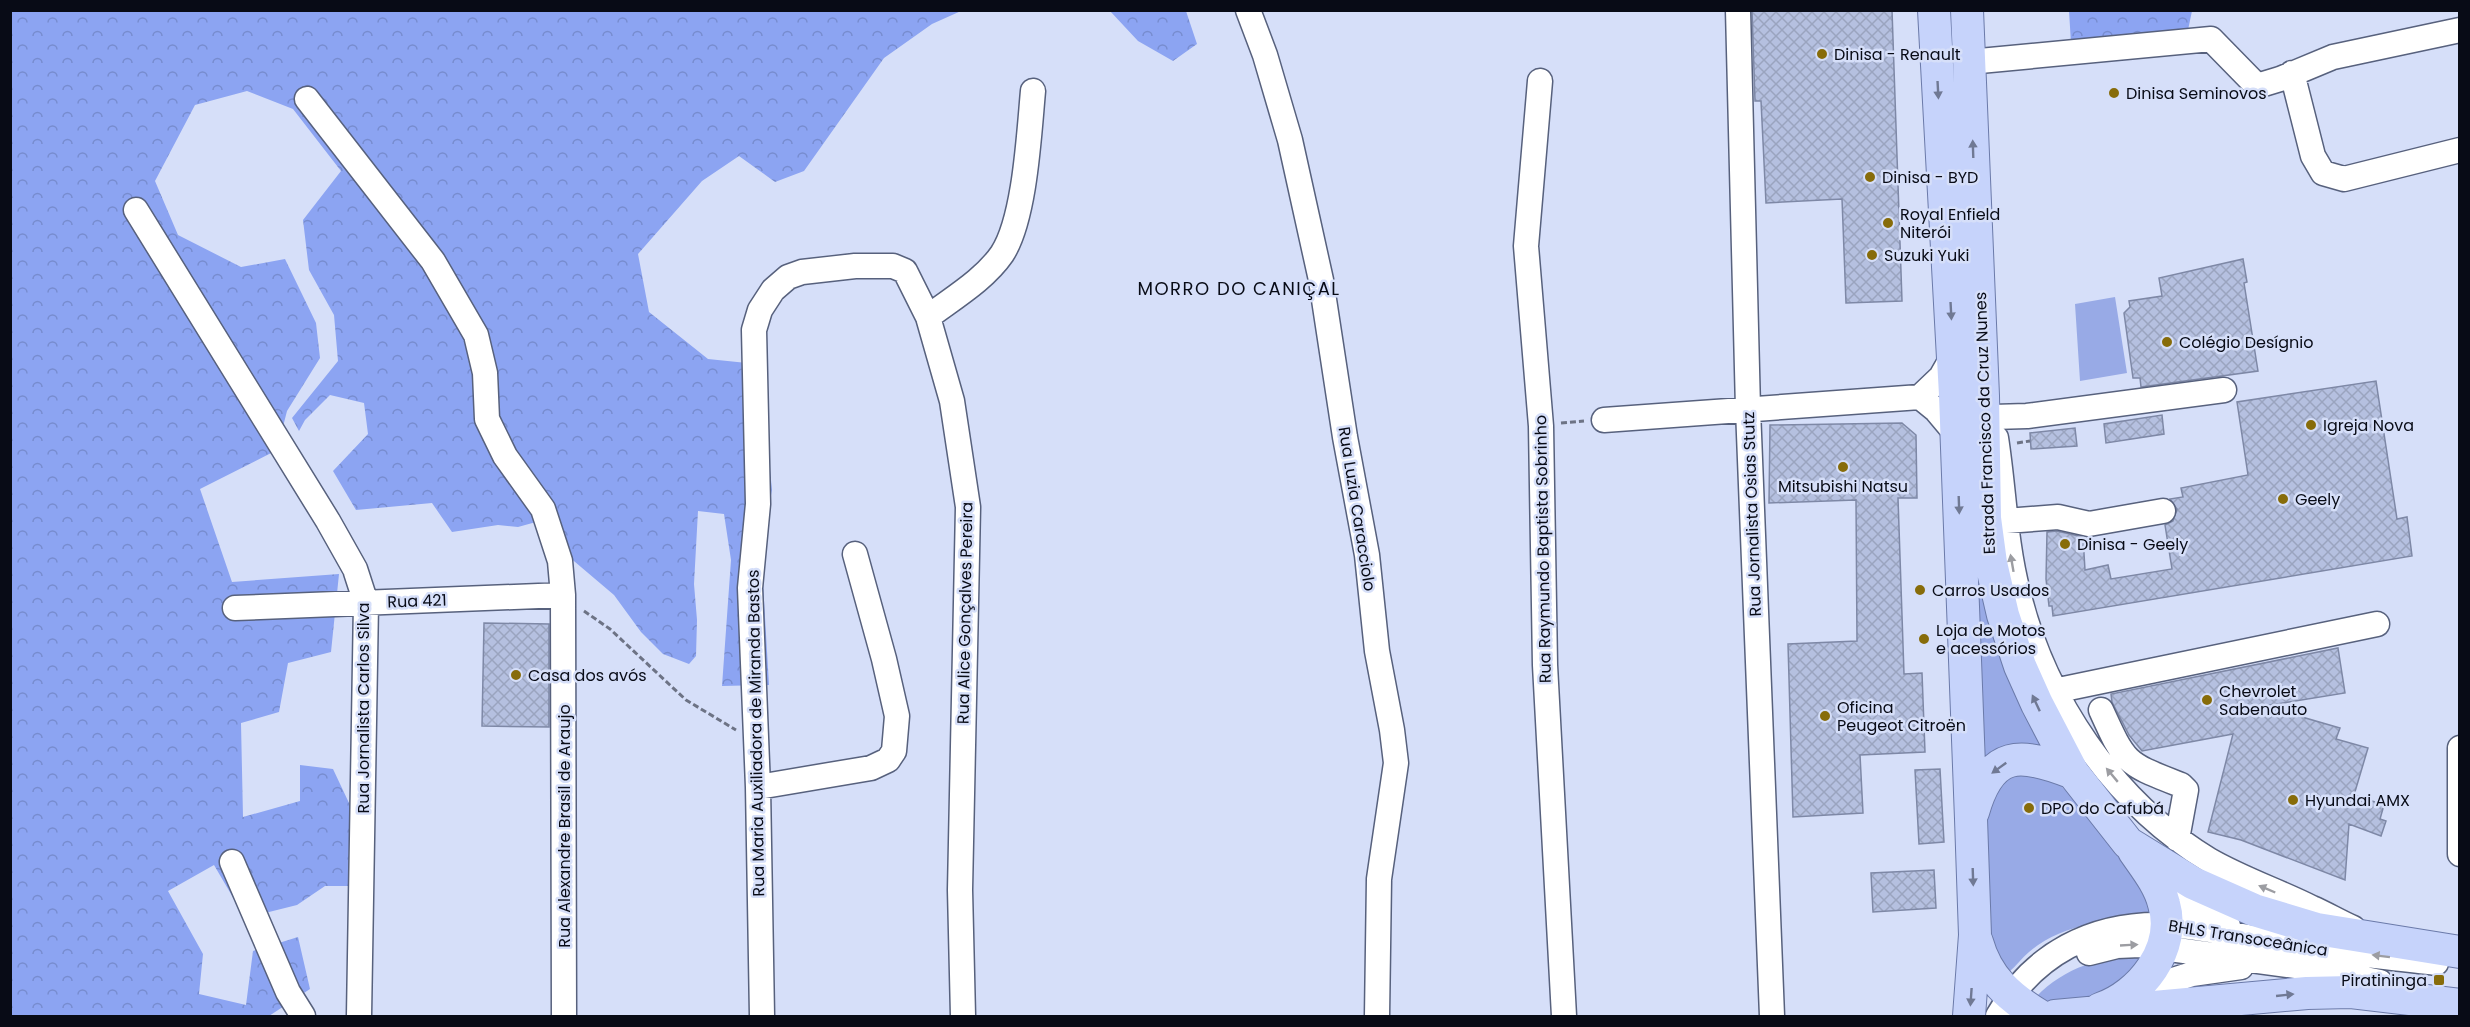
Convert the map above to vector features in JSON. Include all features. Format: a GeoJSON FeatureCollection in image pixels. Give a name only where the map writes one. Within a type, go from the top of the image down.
{"type":"FeatureCollection","features":[{"type":"Feature","properties":{"kind":"main road","name":"Estrada Francisco da Cruz Nunes"},"geometry":{"type":"LineString","coordinates":[[1934,10],[1957,435],[1975,935]]}},
{"type":"Feature","properties":{"kind":"main road","name":"Estrada Francisco da Cruz Nunes"},"geometry":{"type":"LineString","coordinates":[[1967,10],[1988,407],[1985,518],[1990,563],[2003,615],[2020,666],[2037,704],[2072,770],[2128,843],[2193,883],[2254,910],[2317,929],[2459,952]]}},
{"type":"Feature","properties":{"kind":"main road"},"geometry":{"type":"LineString","coordinates":[[1971,819],[1984,782],[1995,770],[2010,761],[2023,758],[2043,760],[2072,770],[2071,720]]}},
{"type":"Feature","properties":{"kind":"main road"},"geometry":{"type":"LineString","coordinates":[[2088,1013],[2110,1006],[2130,994],[2151,971],[2164,936],[2165,904],[2152,878],[2128,843]]}},
{"type":"Feature","properties":{"kind":"main road"},"geometry":{"type":"LineString","coordinates":[[1975,935],[1981,956],[1988,969],[2016,1010]]}},
{"type":"Feature","properties":{"kind":"main road"},"geometry":{"type":"LineString","coordinates":[[1969,1017],[1975,935]]}},
{"type":"Feature","properties":{"kind":"main road"},"geometry":{"type":"LineString","coordinates":[[2055,1017],[2088,1013],[2194,1011],[2307,993],[2351,992],[2399,1007],[2460,1005]]}},
{"type":"Feature","properties":{"kind":"street","name":"Rua Luzia Caracciolo"},"geometry":{"type":"LineString","coordinates":[[1248,10],[1265,55],[1290,140],[1321,280],[1345,437],[1367,555],[1377,651],[1392,730],[1396,763],[1379,879],[1377,1017]]}},
{"type":"Feature","properties":{"kind":"street","name":"Rua Jornalista Osias Stutz"},"geometry":{"type":"LineString","coordinates":[[1738,10],[1748,409],[1772,1017]]}},
{"type":"Feature","properties":{"kind":"street"},"geometry":{"type":"LineString","coordinates":[[1969,62],[2211,39],[2257,86],[2333,57],[2460,30]]}},
{"type":"Feature","properties":{"kind":"street"},"geometry":{"type":"LineString","coordinates":[[2292,73],[2313,156],[2323,173],[2344,179],[2460,150]]}},
{"type":"Feature","properties":{"kind":"street","name":"Rua Raymundo Baptista Sobrinho"},"geometry":{"type":"LineString","coordinates":[[1540,81],[1526,246],[1542,426],[1545,665],[1563,1017]]}},
{"type":"Feature","properties":{"kind":"street"},"geometry":{"type":"LineString","coordinates":[[928,317],[980,278],[1002,254],[1013,230],[1025,170],[1033,91]]}},
{"type":"Feature","properties":{"kind":"street","name":"Rua Alexandre Brasil de Araujo"},"geometry":{"type":"LineString","coordinates":[[307,99],[433,261],[476,335],[485,373],[487,419],[505,456],[543,509],[560,561],[564,595],[564,1017]]}},
{"type":"Feature","properties":{"kind":"street","name":"Rua Jornalista Carlos Silva"},"geometry":{"type":"LineString","coordinates":[[136,210],[328,521],[355,569],[366,603],[359,1017]]}},
{"type":"Feature","properties":{"kind":"street","name":"Rua Alice Gonçalves Pereira"},"geometry":{"type":"LineString","coordinates":[[855,266],[893,266],[905,272],[928,317],[952,401],[968,507],[960,890],[963,1017]]}},
{"type":"Feature","properties":{"kind":"street","name":"Rua Maria Auxiliadora de Miranda Bastos"},"geometry":{"type":"LineString","coordinates":[[762,1017],[758,787],[750,588],[758,504],[754,330],[760,310],[772,290],[788,277],[801,272],[855,266]]}},
{"type":"Feature","properties":{"kind":"street"},"geometry":{"type":"LineString","coordinates":[[1920,398],[1941,377],[1953,356]]}},
{"type":"Feature","properties":{"kind":"street"},"geometry":{"type":"LineString","coordinates":[[2224,390],[2027,416],[1988,407],[2017,591],[2038,658],[2054,691],[2071,720],[2111,775],[2145,811],[2177,839],[2209,860],[2371,937]]}},
{"type":"Feature","properties":{"kind":"street"},"geometry":{"type":"LineString","coordinates":[[1604,420],[1920,398],[1936,410],[1957,435]]}},
{"type":"Feature","properties":{"kind":"street"},"geometry":{"type":"LineString","coordinates":[[2006,521],[2058,517],[2089,524],[2163,511]]}},
{"type":"Feature","properties":{"kind":"street"},"geometry":{"type":"LineString","coordinates":[[758,787],[871,768],[888,760],[894,751],[897,716],[884,658],[855,554]]}},
{"type":"Feature","properties":{"kind":"street","name":"Rua 421"},"geometry":{"type":"LineString","coordinates":[[235,608],[564,595]]}},
{"type":"Feature","properties":{"kind":"street"},"geometry":{"type":"LineString","coordinates":[[2054,691],[2377,624]]}},
{"type":"Feature","properties":{"kind":"street"},"geometry":{"type":"LineString","coordinates":[[2101,710],[2120,751],[2130,763],[2181,785],[2186,790],[2177,839]]}},
{"type":"Feature","properties":{"kind":"street"},"geometry":{"type":"LineString","coordinates":[[2460,748],[2460,854]]}},
{"type":"Feature","properties":{"kind":"street"},"geometry":{"type":"LineString","coordinates":[[232,862],[288,992],[303,1017]]}},
{"type":"Feature","properties":{"kind":"street"},"geometry":{"type":"LineString","coordinates":[[2152,878],[2201,915],[2288,955]]}},
{"type":"Feature","properties":{"kind":"street","name":"BHLS Transoceânica"},"geometry":{"type":"LineString","coordinates":[[2016,1010],[2039,965],[2060,949],[2076,941],[2120,928],[2288,955],[2459,952]]}},
{"type":"Feature","properties":{"kind":"street"},"geometry":{"type":"LineString","coordinates":[[2130,994],[2192,974],[2288,955]]}},
{"type":"Feature","properties":{"kind":"street","name":"BHLS Transoceânica"},"geometry":{"type":"LineString","coordinates":[[2288,955],[2310,968],[2362,979],[2460,993]]}},
{"type":"Feature","properties":{"kind":"path"},"geometry":{"type":"LineString","coordinates":[[1542,426],[1604,420]]}},
{"type":"Feature","properties":{"kind":"path"},"geometry":{"type":"LineString","coordinates":[[564,595],[610,629],[686,700],[728,727],[756,737]]}},
{"type":"Feature","properties":{"kind":"shaded area"},"geometry":{"type":"Polygon","coordinates":[[[2115,297],[2127,373],[2080,381],[2075,304],[2115,297]]]}},
{"type":"Feature","properties":{"kind":"shaded area"},"geometry":{"type":"Polygon","coordinates":[[[1970,511],[2044,748],[1978,769],[1970,511]]]}},
{"type":"Feature","properties":{"kind":"shaded area"},"geometry":{"type":"Polygon","coordinates":[[[2012,772],[2052,776],[2099,826],[2140,880],[2153,914],[2088,924],[2056,935],[2029,952],[2009,972],[1996,956],[1989,937],[1984,813],[1987,800],[2012,772]]]}},
{"type":"Feature","properties":{"kind":"shaded area"},"geometry":{"type":"Polygon","coordinates":[[[2143,955],[2137,968],[2105,995],[2059,1006],[2036,997],[2059,978],[2085,965],[2113,958],[2143,955]]]}},
{"type":"Feature","properties":{"kind":"green space"},"geometry":{"type":"Polygon","coordinates":[[[10,11],[961,11],[932,24],[884,58],[804,171],[775,182],[739,156],[702,181],[638,254],[649,312],[708,359],[767,365],[768,450],[772,490],[761,549],[769,685],[722,686],[731,560],[724,514],[698,511],[694,584],[697,620],[696,656],[689,664],[663,654],[641,632],[614,595],[568,556],[536,522],[518,527],[498,525],[452,532],[432,503],[356,510],[333,471],[368,434],[364,403],[330,395],[305,420],[299,431],[292,418],[338,361],[334,315],[309,270],[303,220],[341,171],[293,109],[247,91],[195,105],[155,181],[178,235],[241,267],[285,259],[316,323],[320,358],[287,411],[277,450],[200,489],[232,582],[339,574],[331,652],[288,663],[279,712],[241,723],[243,817],[300,801],[300,765],[333,769],[357,820],[360,886],[325,886],[297,905],[245,918],[214,865],[168,891],[203,954],[199,994],[246,1005],[253,951],[298,937],[310,989],[269,1016],[11,1016],[10,11]]]}},
{"type":"Feature","properties":{"kind":"green space"},"geometry":{"type":"Polygon","coordinates":[[[1110,11],[1186,11],[1197,44],[1173,61],[1138,41],[1110,11]]]}},
{"type":"Feature","properties":{"kind":"green space"},"geometry":{"type":"Polygon","coordinates":[[[2069,11],[2192,11],[2188,30],[2071,43],[2069,11]]]}},
{"type":"Feature","properties":{"kind":"building"},"geometry":{"type":"Polygon","coordinates":[[[1752,10],[1892,10],[1902,301],[1846,303],[1842,199],[1766,203],[1761,101],[1755,101],[1752,10]]]}},
{"type":"Feature","properties":{"kind":"building"},"geometry":{"type":"Polygon","coordinates":[[[2243,259],[2247,282],[2244,283],[2258,371],[2141,387],[2140,378],[2133,378],[2124,313],[2130,307],[2129,301],[2162,296],[2159,278],[2243,259]]]}},
{"type":"Feature","properties":{"kind":"building"},"geometry":{"type":"Polygon","coordinates":[[[2376,381],[2397,519],[2407,517],[2412,556],[2053,616],[2052,606],[2049,606],[2046,579],[2047,532],[2057,531],[2083,537],[2085,570],[2108,565],[2111,579],[2172,569],[2165,525],[2173,521],[2177,509],[2170,499],[2183,497],[2181,488],[2248,475],[2237,402],[2376,381]]]}},
{"type":"Feature","properties":{"kind":"building"},"geometry":{"type":"Polygon","coordinates":[[[2162,415],[2164,434],[2106,443],[2104,424],[2162,415]]]}},
{"type":"Feature","properties":{"kind":"building"},"geometry":{"type":"Polygon","coordinates":[[[1902,423],[1916,435],[1917,498],[1898,498],[1904,674],[1922,673],[1925,752],[1860,755],[1863,813],[1793,817],[1788,644],[1857,641],[1856,500],[1769,503],[1770,425],[1902,423]]]}},
{"type":"Feature","properties":{"kind":"building"},"geometry":{"type":"Polygon","coordinates":[[[2075,428],[2077,446],[2031,449],[2030,433],[2075,428]]]}},
{"type":"Feature","properties":{"kind":"building","name":"Casa dos avós"},"geometry":{"type":"Polygon","coordinates":[[[484,623],[549,624],[549,727],[482,726],[484,623]]]}},
{"type":"Feature","properties":{"kind":"building"},"geometry":{"type":"Polygon","coordinates":[[[2338,648],[2345,693],[2264,706],[2340,728],[2336,739],[2368,748],[2354,795],[2384,805],[2380,819],[2386,821],[2381,836],[2349,824],[2345,880],[2241,840],[2208,832],[2233,734],[2142,751],[2129,735],[2112,702],[2111,694],[2338,648]]]}},
{"type":"Feature","properties":{"kind":"building"},"geometry":{"type":"Polygon","coordinates":[[[1940,769],[1944,842],[1919,844],[1915,770],[1940,769]]]}},
{"type":"Feature","properties":{"kind":"building"},"geometry":{"type":"Polygon","coordinates":[[[1934,870],[1936,908],[1873,912],[1871,873],[1934,870]]]}},
{"type":"Feature","properties":{"kind":"place","name":"Dinisa - Renault"},"geometry":{"type":"Point","coordinates":[1822,54]}},
{"type":"Feature","properties":{"kind":"place","name":"Dinisa Seminovos"},"geometry":{"type":"Point","coordinates":[2114,93]}},
{"type":"Feature","properties":{"kind":"place","name":"Dinisa - BYD"},"geometry":{"type":"Point","coordinates":[1870,177]}},
{"type":"Feature","properties":{"kind":"place","name":"Royal Enfield Niterói"},"geometry":{"type":"Point","coordinates":[1888,223]}},
{"type":"Feature","properties":{"kind":"place","name":"Suzuki Yuki"},"geometry":{"type":"Point","coordinates":[1872,255]}},
{"type":"Feature","properties":{"kind":"place","name":"Colégio Desígnio"},"geometry":{"type":"Point","coordinates":[2167,342]}},
{"type":"Feature","properties":{"kind":"place","name":"Igreja Nova"},"geometry":{"type":"Point","coordinates":[2311,425]}},
{"type":"Feature","properties":{"kind":"place","name":"Mitsubishi Natsu"},"geometry":{"type":"Point","coordinates":[1843,467]}},
{"type":"Feature","properties":{"kind":"place","name":"Geely"},"geometry":{"type":"Point","coordinates":[2283,499]}},
{"type":"Feature","properties":{"kind":"place","name":"Dinisa - Geely"},"geometry":{"type":"Point","coordinates":[2065,544]}},
{"type":"Feature","properties":{"kind":"place","name":"Carros Usados"},"geometry":{"type":"Point","coordinates":[1920,590]}},
{"type":"Feature","properties":{"kind":"place","name":"Loja de Motos e acessórios"},"geometry":{"type":"Point","coordinates":[1924,639]}},
{"type":"Feature","properties":{"kind":"place","name":"Casa dos avós"},"geometry":{"type":"Point","coordinates":[516,675]}},
{"type":"Feature","properties":{"kind":"place","name":"Chevrolet Sabenauto"},"geometry":{"type":"Point","coordinates":[2207,700]}},
{"type":"Feature","properties":{"kind":"place","name":"Oficina Peugeot Citroën"},"geometry":{"type":"Point","coordinates":[1825,716]}},
{"type":"Feature","properties":{"kind":"place","name":"Hyundai AMX"},"geometry":{"type":"Point","coordinates":[2293,800]}},
{"type":"Feature","properties":{"kind":"place","name":"DPO do Cafubá"},"geometry":{"type":"Point","coordinates":[2029,808]}},
{"type":"Feature","properties":{"kind":"place","name":"Piratininga"},"geometry":{"type":"Point","coordinates":[2439,980]}},
{"type":"Feature","properties":{"kind":"district","name":"MORRO DO CANIÇAL"},"geometry":{"type":"Point","coordinates":[1239,288]}}]}
